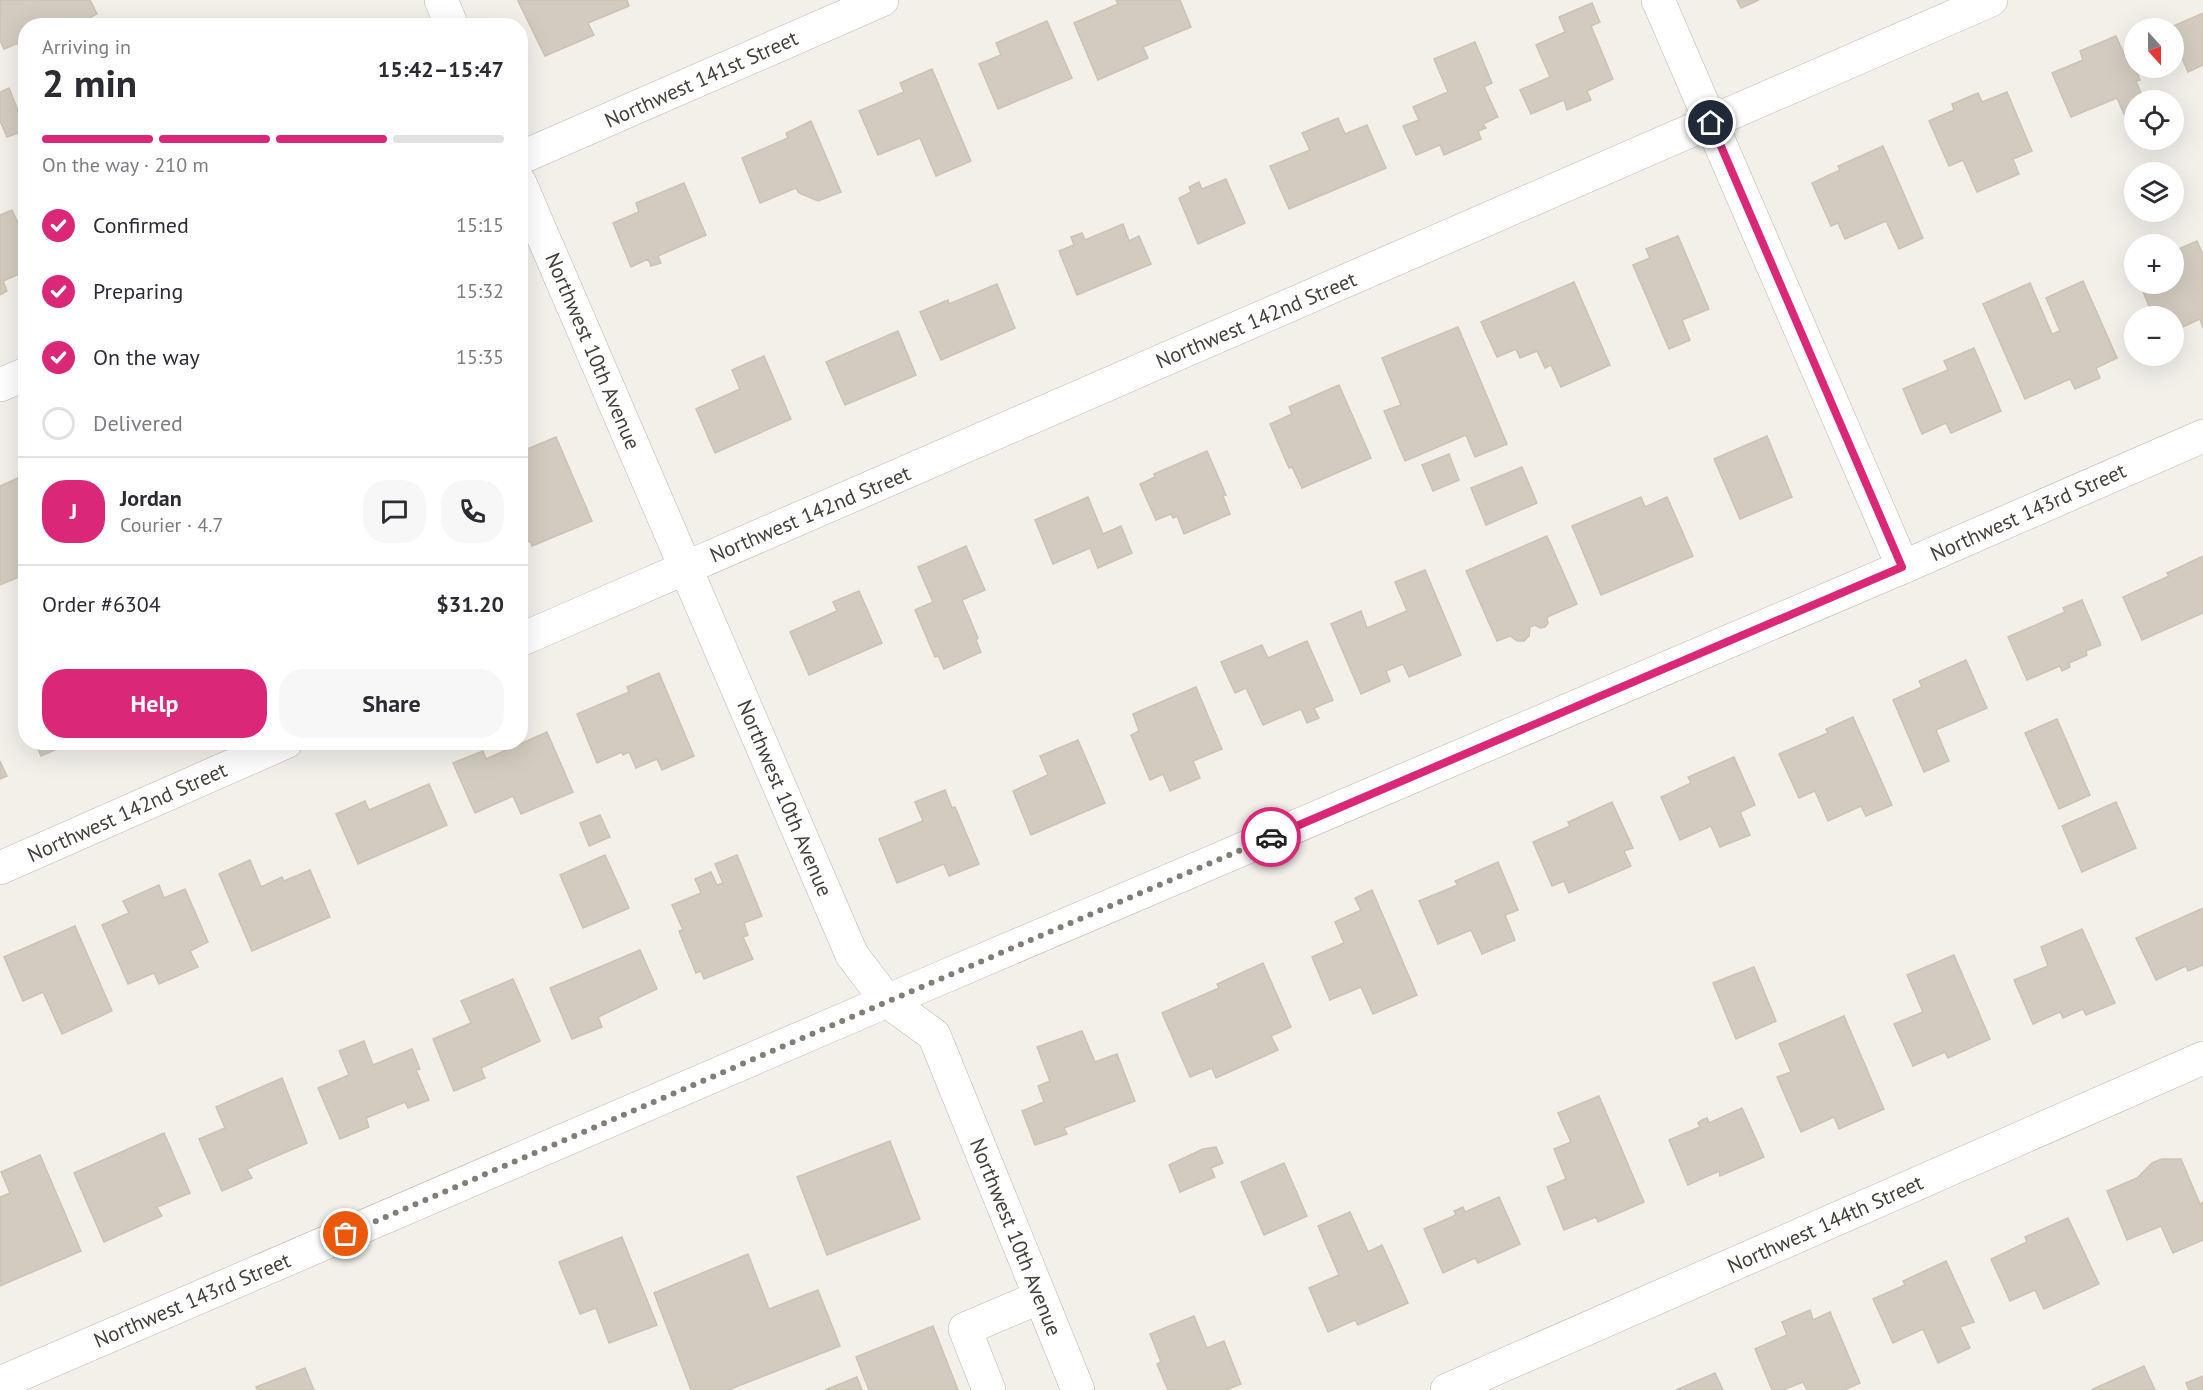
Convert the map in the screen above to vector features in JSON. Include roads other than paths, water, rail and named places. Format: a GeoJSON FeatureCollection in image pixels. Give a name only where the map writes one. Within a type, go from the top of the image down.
{"type":"FeatureCollection","features":[{"type":"Feature","properties":{"kind":"street"},"geometry":{"type":"LineString","coordinates":[[441,0],[449,18]]}},
{"type":"Feature","properties":{"kind":"street","name":"Northwest 141st Street"},"geometry":{"type":"LineString","coordinates":[[528,155],[882,0]]}},
{"type":"Feature","properties":{"kind":"street"},"geometry":{"type":"LineString","coordinates":[[1658,0],[1902,567]]}},
{"type":"Feature","properties":{"kind":"street","name":"Northwest 142nd Street"},"geometry":{"type":"LineString","coordinates":[[528,637],[1991,0]]}},
{"type":"Feature","properties":{"kind":"street","name":"Northwest 10th Avenue"},"geometry":{"type":"LineString","coordinates":[[528,201],[852,955],[887,1001],[934,1035],[1078,1390]]}},
{"type":"Feature","properties":{"kind":"street"},"geometry":{"type":"LineString","coordinates":[[0,385],[18,377]]}},
{"type":"Feature","properties":{"kind":"street","name":"Northwest 143rd Street"},"geometry":{"type":"LineString","coordinates":[[0,1383],[2203,436]]}},
{"type":"Feature","properties":{"kind":"street","name":"Northwest 142nd Street"},"geometry":{"type":"LineString","coordinates":[[0,868],[268,750]]}},
{"type":"Feature","properties":{"kind":"street","name":"Northwest 144th Street"},"geometry":{"type":"LineString","coordinates":[[1447,1390],[2203,1058]]}},
{"type":"Feature","properties":{"kind":"street"},"geometry":{"type":"LineString","coordinates":[[989,1390],[965,1329],[1040,1297]]}}]}
